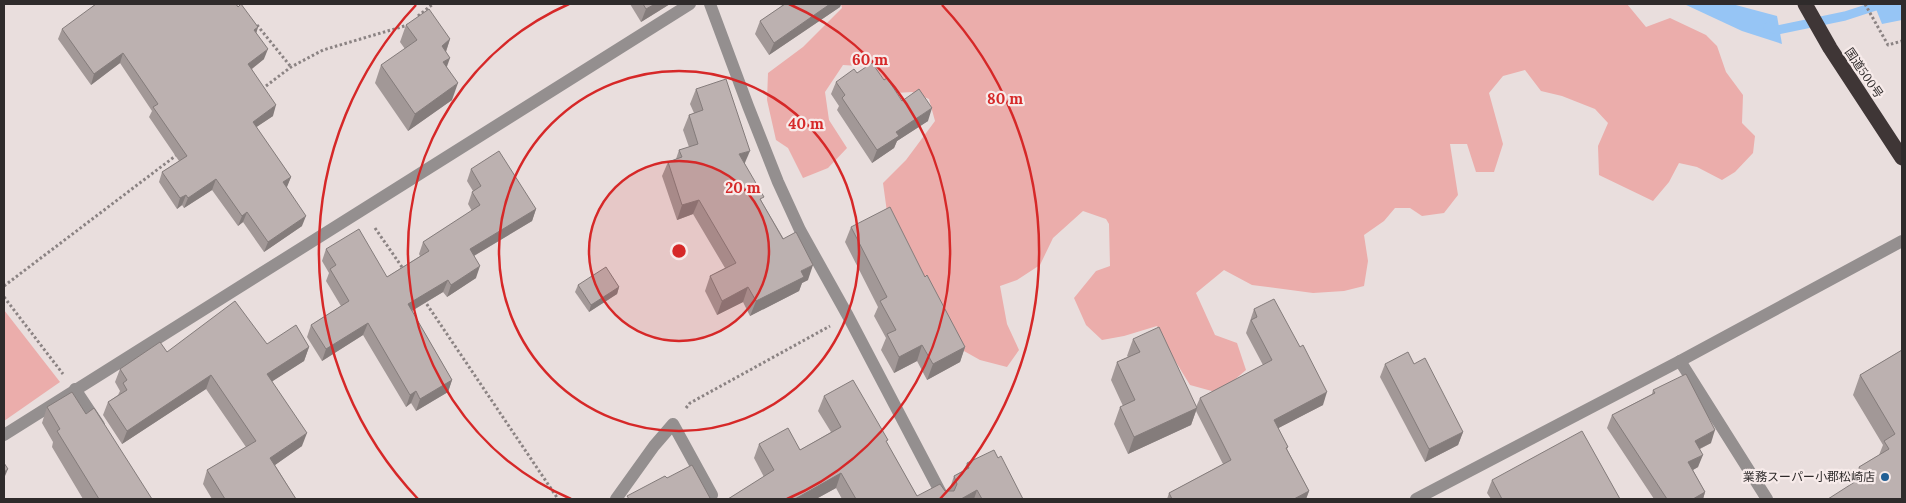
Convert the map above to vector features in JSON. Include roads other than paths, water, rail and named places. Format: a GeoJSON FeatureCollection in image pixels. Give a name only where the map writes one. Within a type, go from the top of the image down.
{"type":"FeatureCollection","features":[{"type":"Feature","properties":{"kind":"highway","name":"国道500号"},"geometry":{"type":"LineString","coordinates":[[1805,4],[1830,48],[1902,158]]}},
{"type":"Feature","properties":{"kind":"street"},"geometry":{"type":"LineString","coordinates":[[4,434],[690,4]]}},
{"type":"Feature","properties":{"kind":"street"},"geometry":{"type":"LineString","coordinates":[[710,4],[778,182],[800,230],[848,316],[944,499]]}},
{"type":"Feature","properties":{"kind":"street"},"geometry":{"type":"LineString","coordinates":[[1416,499],[1680,361],[1902,241]]}},
{"type":"Feature","properties":{"kind":"street"},"geometry":{"type":"LineString","coordinates":[[1680,361],[1767,499]]}},
{"type":"Feature","properties":{"kind":"street"},"geometry":{"type":"LineString","coordinates":[[75,389],[107,436]]}},
{"type":"Feature","properties":{"kind":"street"},"geometry":{"type":"LineString","coordinates":[[616,499],[654,446],[673,424],[712,495]]}},
{"type":"Feature","properties":{"kind":"water"},"geometry":{"type":"Polygon","coordinates":[[[1684,4],[1732,4],[1777,16],[1782,44],[1742,31],[1684,4]]]}},
{"type":"Feature","properties":{"kind":"water"},"geometry":{"type":"Polygon","coordinates":[[[1874,4],[1902,4],[1902,20],[1882,24],[1874,4]]]}},
{"type":"Feature","properties":{"kind":"waterway"},"geometry":{"type":"LineString","coordinates":[[1768,27],[1777,30],[1845,16],[1882,4]]}},
{"type":"Feature","properties":{"kind":"place","name":"業務スーパー小郡松崎店"},"geometry":{"type":"Point","coordinates":[1885,477]}}]}
